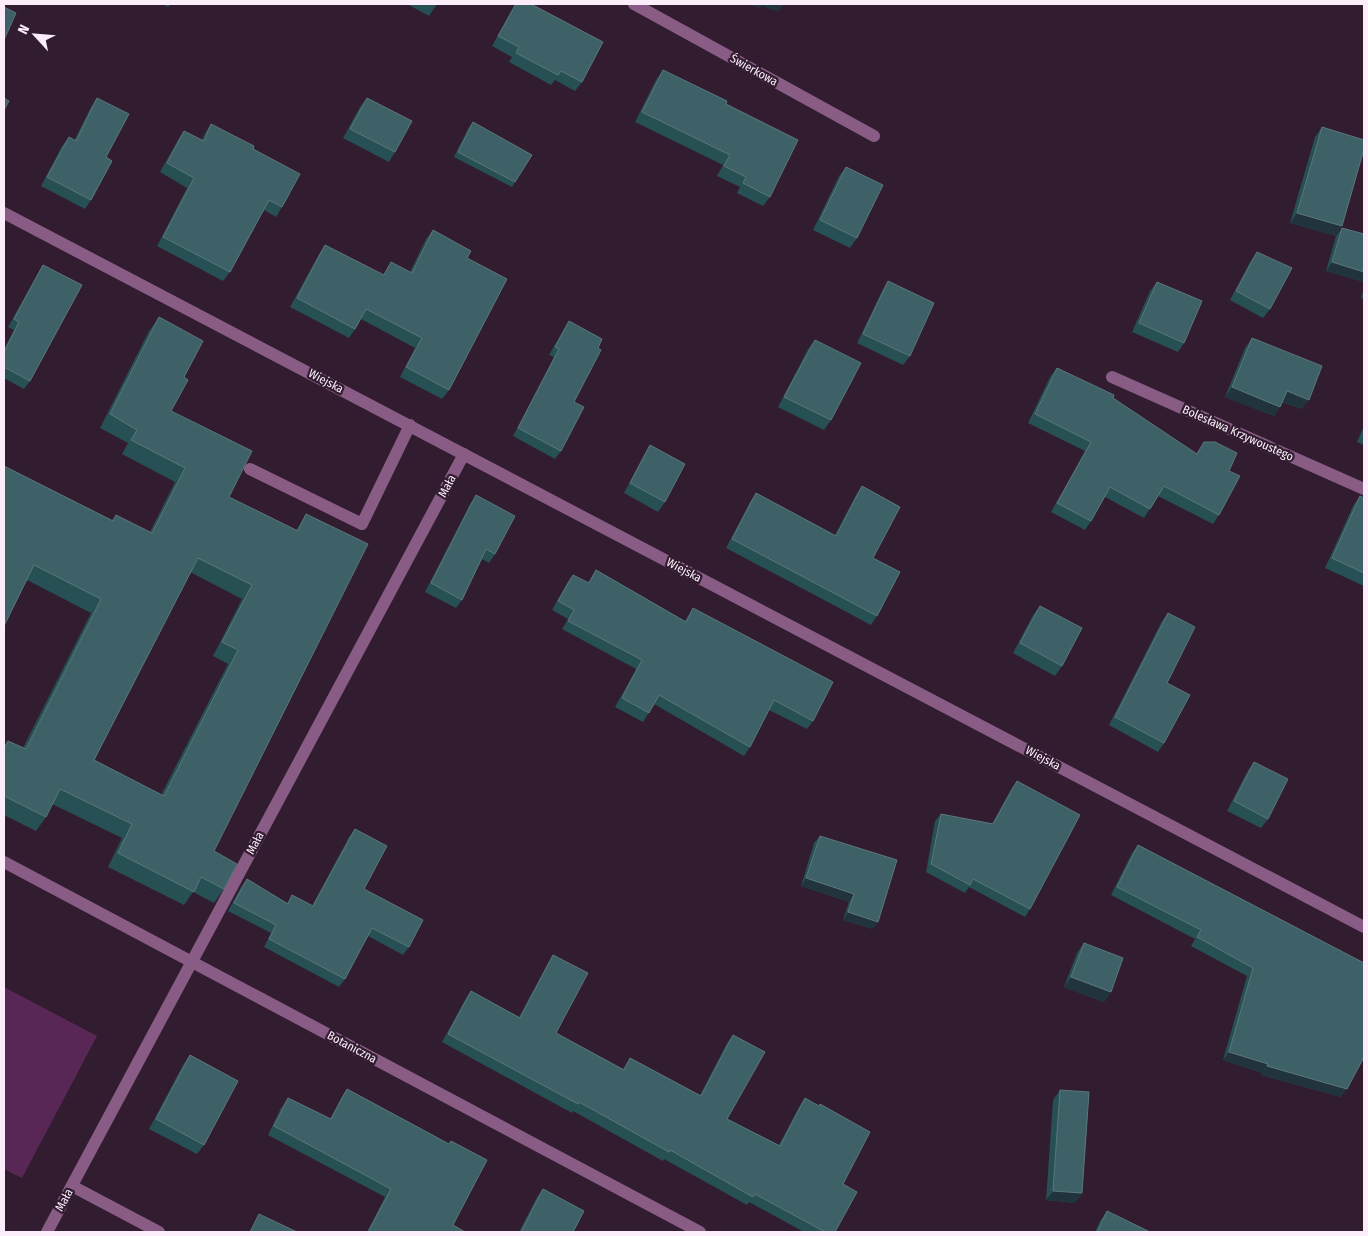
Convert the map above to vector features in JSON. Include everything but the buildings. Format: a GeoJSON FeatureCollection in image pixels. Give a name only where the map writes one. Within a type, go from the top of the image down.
{"type":"FeatureCollection","features":[{"type":"Feature","properties":{"kind":"street","name":"Świerkowa"},"geometry":{"type":"LineString","coordinates":[[636,4],[874,136]]}},
{"type":"Feature","properties":{"kind":"street","name":"Wiejska"},"geometry":{"type":"LineString","coordinates":[[4,213],[1364,927]]}},
{"type":"Feature","properties":{"kind":"street","name":"Bolesława Krzywoustego"},"geometry":{"type":"LineString","coordinates":[[1112,377],[1364,489]]}},
{"type":"Feature","properties":{"kind":"street"},"geometry":{"type":"LineString","coordinates":[[250,469],[362,524],[410,425]]}},
{"type":"Feature","properties":{"kind":"street","name":"Mała"},"geometry":{"type":"LineString","coordinates":[[47,1232],[464,454]]}},
{"type":"Feature","properties":{"kind":"street","name":"Botaniczna"},"geometry":{"type":"LineString","coordinates":[[4,862],[700,1232]]}},
{"type":"Feature","properties":{"kind":"street"},"geometry":{"type":"LineString","coordinates":[[72,1186],[159,1232]]}},
{"type":"Feature","properties":{"kind":"shaded area"},"geometry":{"type":"Polygon","coordinates":[[[4,987],[97,1036],[22,1178],[4,1169],[4,987]]]}}]}
